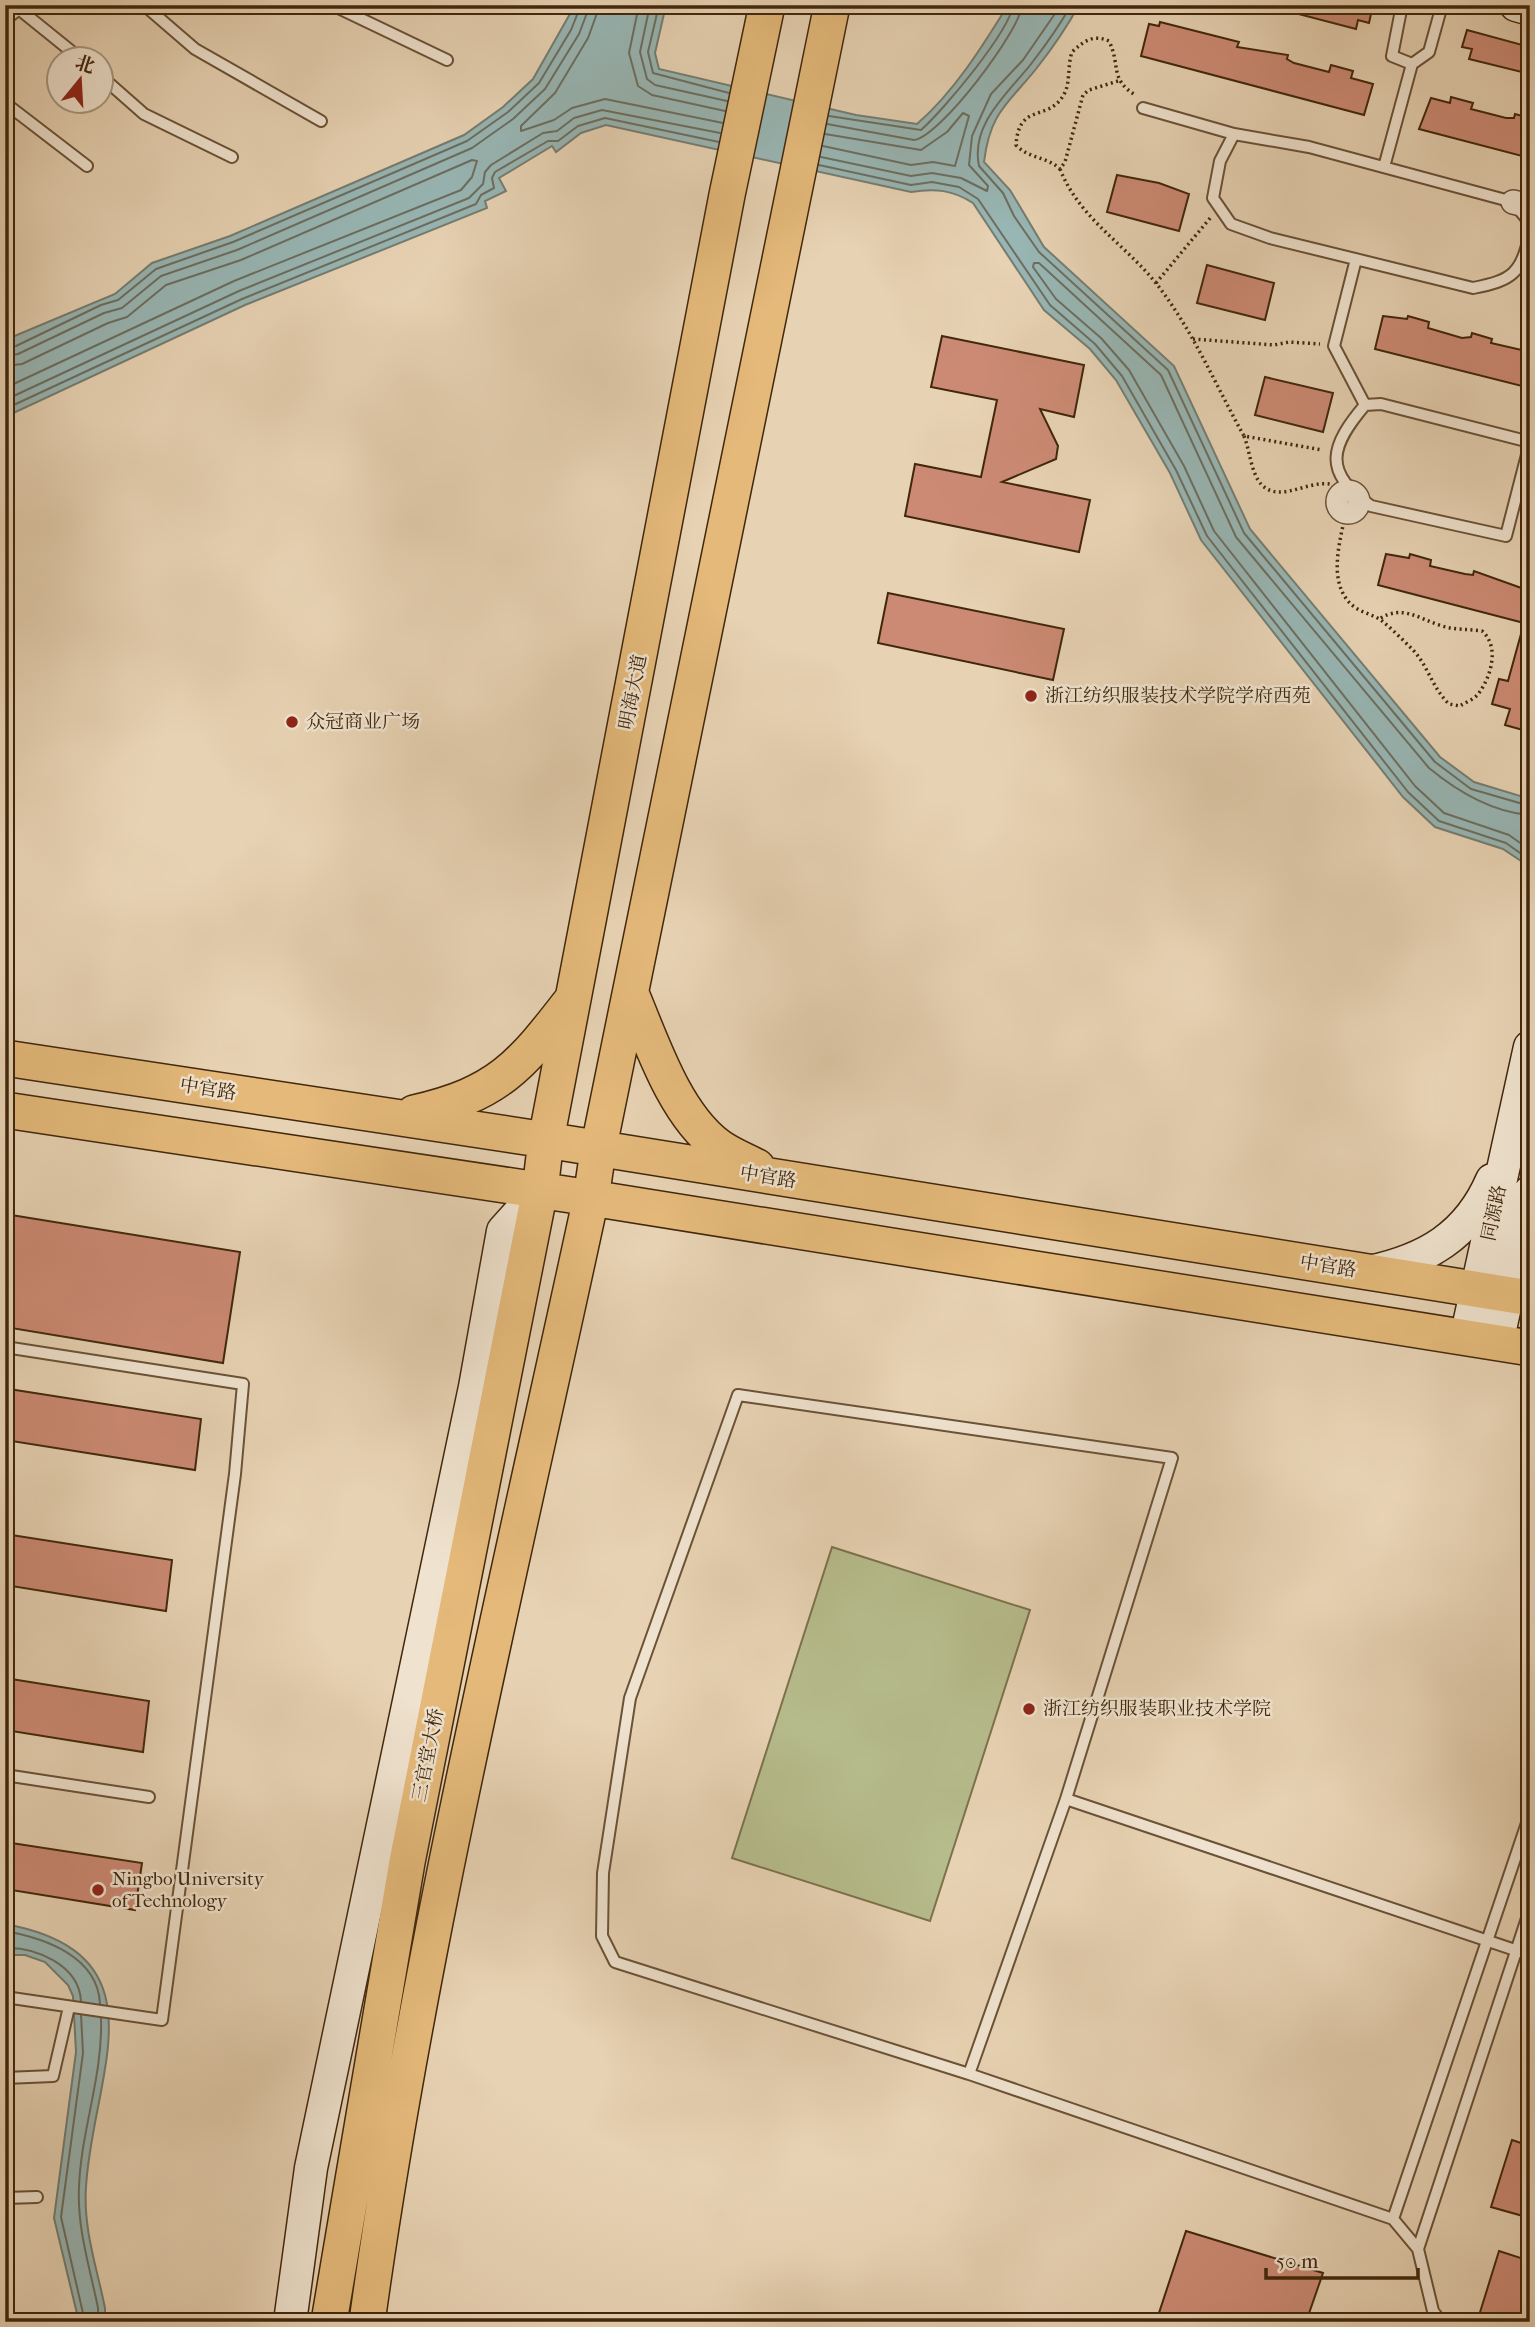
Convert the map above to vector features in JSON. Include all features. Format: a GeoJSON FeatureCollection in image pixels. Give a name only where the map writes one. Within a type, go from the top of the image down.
{"type":"FeatureCollection","features":[{"type":"Feature","properties":{"kind":"main road","name":"明海大道"},"geometry":{"type":"LineString","coordinates":[[540,1190],[546,1140],[727,195],[767,5]]}},
{"type":"Feature","properties":{"kind":"main road"},"geometry":{"type":"LineString","coordinates":[[367,2322],[383,2209],[447,1867],[591,1198],[598,1151],[632,996],[832,5]]}},
{"type":"Feature","properties":{"kind":"main road"},"geometry":{"type":"LineString","coordinates":[[396,1117],[458,1103],[492,1086],[532,1052],[575,995]]}},
{"type":"Feature","properties":{"kind":"main road"},"geometry":{"type":"LineString","coordinates":[[632,996],[667,1079],[684,1107],[717,1146],[778,1179]]}},
{"type":"Feature","properties":{"kind":"main road","name":"中官路"},"geometry":{"type":"LineString","coordinates":[[5,1058],[546,1140],[598,1151],[1505,1295]]}},
{"type":"Feature","properties":{"kind":"main road"},"geometry":{"type":"LineString","coordinates":[[5,1110],[540,1190],[1497,1343]]}},
{"type":"Feature","properties":{"kind":"main road","name":"三官堂大桥"},"geometry":{"type":"LineString","coordinates":[[329,2322],[407,1861],[540,1190]]}},
{"type":"Feature","properties":{"kind":"street"},"geometry":{"type":"LineString","coordinates":[[1516,5],[1530,9]]}},
{"type":"Feature","properties":{"kind":"street","name":"同源路"},"geometry":{"type":"LineString","coordinates":[[1505,1295],[1510,1137],[1530,1047]]}},
{"type":"Feature","properties":{"kind":"street"},"geometry":{"type":"LineString","coordinates":[[1367,1272],[1403,1265],[1425,1255],[1456,1232],[1483,1201],[1510,1137]]}},
{"type":"Feature","properties":{"kind":"street"},"geometry":{"type":"LineString","coordinates":[[290,2322],[312,2168],[475,1387],[503,1231],[540,1190]]}},
{"type":"Feature","properties":{"kind":"street","name":"同源路"},"geometry":{"type":"LineString","coordinates":[[1497,1343],[1505,1295],[1530,1192]]}},
{"type":"Feature","properties":{"kind":"lane"},"geometry":{"type":"LineString","coordinates":[[144,5],[195,48],[321,121]]}},
{"type":"Feature","properties":{"kind":"lane"},"geometry":{"type":"LineString","coordinates":[[332,5],[446,60]]}},
{"type":"Feature","properties":{"kind":"lane"},"geometry":{"type":"LineString","coordinates":[[1402,5],[1392,56],[1412,64]]}},
{"type":"Feature","properties":{"kind":"lane"},"geometry":{"type":"LineString","coordinates":[[1384,166],[1412,64],[1429,51],[1442,5]]}},
{"type":"Feature","properties":{"kind":"lane"},"geometry":{"type":"LineString","coordinates":[[5,20],[20,7],[66,46]]}},
{"type":"Feature","properties":{"kind":"lane"},"geometry":{"type":"LineString","coordinates":[[116,89],[144,114],[232,157]]}},
{"type":"Feature","properties":{"kind":"lane"},"geometry":{"type":"LineString","coordinates":[[5,103],[87,166]]}},
{"type":"Feature","properties":{"kind":"lane"},"geometry":{"type":"LineString","coordinates":[[1143,108],[1234,134],[1308,147],[1384,166],[1521,204],[1530,223]]}},
{"type":"Feature","properties":{"kind":"lane"},"geometry":{"type":"LineString","coordinates":[[1234,134],[1220,161],[1213,198],[1231,224],[1473,288],[1504,282],[1524,259],[1530,233]]}},
{"type":"Feature","properties":{"kind":"lane"},"geometry":{"type":"LineString","coordinates":[[1356,259],[1334,346],[1365,405]]}},
{"type":"Feature","properties":{"kind":"lane"},"geometry":{"type":"LineString","coordinates":[[1381,404],[1530,443],[1506,536],[1348,500],[1336,452],[1345,429],[1365,405],[1381,404]]}},
{"type":"Feature","properties":{"kind":"lane"},"geometry":{"type":"LineString","coordinates":[[5,1347],[243,1384],[235,1474],[162,2020],[5,1997]]}},
{"type":"Feature","properties":{"kind":"lane"},"geometry":{"type":"LineString","coordinates":[[969,2074],[1066,1799],[1172,1458],[738,1395],[630,1698],[603,1873],[602,1936],[615,1962],[969,2074],[1393,2219],[1418,2249],[1433,2311],[1441,2322]]}},
{"type":"Feature","properties":{"kind":"lane"},"geometry":{"type":"LineString","coordinates":[[5,1775],[149,1797]]}},
{"type":"Feature","properties":{"kind":"lane"},"geometry":{"type":"LineString","coordinates":[[1066,1799],[1530,1955]]}},
{"type":"Feature","properties":{"kind":"lane"},"geometry":{"type":"LineString","coordinates":[[1393,2219],[1530,1814]]}},
{"type":"Feature","properties":{"kind":"lane"},"geometry":{"type":"LineString","coordinates":[[1418,2249],[1530,1909]]}},
{"type":"Feature","properties":{"kind":"lane"},"geometry":{"type":"LineString","coordinates":[[5,2078],[53,2076],[69,2007]]}},
{"type":"Feature","properties":{"kind":"lane"},"geometry":{"type":"LineString","coordinates":[[5,2198],[37,2197]]}},
{"type":"Feature","properties":{"kind":"path"},"geometry":{"type":"LineString","coordinates":[[1143,108],[1140,98],[1118,81],[1116,56],[1109,41],[1097,36],[1088,39],[1072,52],[1063,97],[1052,106],[1026,116],[1020,124],[1016,145],[1021,151],[1053,162],[1060,169],[1082,210],[1156,283],[1193,339],[1244,436],[1256,478],[1269,489],[1286,494],[1322,483],[1332,485],[1348,500],[1339,539],[1339,582],[1348,601],[1362,612],[1379,619],[1415,653],[1449,704],[1460,706],[1479,694],[1493,660],[1493,650],[1482,631],[1441,626],[1418,615],[1397,611],[1379,619]]}},
{"type":"Feature","properties":{"kind":"path"},"geometry":{"type":"LineString","coordinates":[[1060,169],[1065,162],[1083,95],[1088,90],[1118,81]]}},
{"type":"Feature","properties":{"kind":"path"},"geometry":{"type":"LineString","coordinates":[[1156,283],[1174,265],[1219,207]]}},
{"type":"Feature","properties":{"kind":"path"},"geometry":{"type":"LineString","coordinates":[[1193,339],[1334,346]]}},
{"type":"Feature","properties":{"kind":"path"},"geometry":{"type":"LineString","coordinates":[[1244,436],[1336,452]]}},
{"type":"Feature","properties":{"kind":"green space"},"geometry":{"type":"Polygon","coordinates":[[[832,1547],[1030,1610],[930,1921],[732,1858],[832,1547]]]}},
{"type":"Feature","properties":{"kind":"water"},"geometry":{"type":"Polygon","coordinates":[[[575,5],[666,5],[655,53],[659,69],[856,115],[917,124],[943,98],[978,53],[1008,5],[1079,5],[1036,69],[1002,110],[991,131],[984,162],[1010,190],[1044,247],[1174,366],[1250,529],[1440,757],[1474,782],[1530,799],[1530,867],[1503,849],[1435,827],[1403,797],[1201,540],[1170,473],[1116,380],[1090,349],[1044,310],[973,203],[951,193],[936,190],[911,192],[606,125],[581,133],[556,152],[552,146],[499,178],[506,191],[485,201],[487,208],[245,305],[5,417],[5,340],[115,294],[152,263],[230,236],[464,135],[503,107],[533,79],[575,5]]]}},
{"type":"Feature","properties":{"kind":"water"},"geometry":{"type":"Polygon","coordinates":[[[5,1924],[56,1939],[87,1962],[104,1991],[109,2025],[106,2063],[91,2145],[86,2203],[89,2233],[105,2308],[105,2322],[79,2322],[54,2218],[76,2052],[73,1996],[68,1985],[45,1962],[25,1955],[5,1955],[5,1924]]]}},
{"type":"Feature","properties":{"kind":"building"},"geometry":{"type":"Polygon","coordinates":[[[1287,5],[1373,5],[1369,23],[1358,20],[1356,29],[1287,11],[1287,5]]]}},
{"type":"Feature","properties":{"kind":"building"},"geometry":{"type":"Polygon","coordinates":[[[1160,22],[1239,42],[1237,47],[1288,55],[1287,59],[1294,63],[1329,72],[1331,65],[1353,71],[1351,78],[1373,84],[1364,115],[1141,56],[1149,24],[1159,26],[1160,22]]]}},
{"type":"Feature","properties":{"kind":"building"},"geometry":{"type":"Polygon","coordinates":[[[1467,30],[1530,47],[1530,74],[1469,59],[1472,49],[1462,47],[1467,30]]]}},
{"type":"Feature","properties":{"kind":"building"},"geometry":{"type":"Polygon","coordinates":[[[1451,97],[1473,103],[1471,109],[1506,118],[1514,118],[1515,114],[1530,118],[1530,155],[1526,157],[1419,129],[1431,98],[1450,103],[1451,97]]]}},
{"type":"Feature","properties":{"kind":"building"},"geometry":{"type":"Polygon","coordinates":[[[1117,175],[1159,183],[1189,194],[1179,231],[1107,212],[1117,175]]]}},
{"type":"Feature","properties":{"kind":"building"},"geometry":{"type":"Polygon","coordinates":[[[1207,265],[1274,283],[1265,320],[1197,303],[1207,265]]]}},
{"type":"Feature","properties":{"kind":"building"},"geometry":{"type":"Polygon","coordinates":[[[1383,316],[1407,319],[1408,316],[1429,322],[1428,328],[1462,338],[1471,337],[1472,333],[1492,339],[1491,343],[1530,352],[1530,388],[1375,349],[1383,316]]]}},
{"type":"Feature","properties":{"kind":"building"},"geometry":{"type":"Polygon","coordinates":[[[942,336],[1084,365],[1074,417],[1040,409],[1058,446],[1056,459],[1002,482],[1090,500],[1079,552],[905,516],[915,464],[981,477],[997,400],[931,387],[942,336]]]}},
{"type":"Feature","properties":{"kind":"building"},"geometry":{"type":"Polygon","coordinates":[[[1265,377],[1333,393],[1323,432],[1255,415],[1265,377]]]}},
{"type":"Feature","properties":{"kind":"building"},"geometry":{"type":"Polygon","coordinates":[[[1386,554],[1409,558],[1410,554],[1431,560],[1430,566],[1473,575],[1474,571],[1530,591],[1530,706],[1523,730],[1505,725],[1510,709],[1492,704],[1499,679],[1508,681],[1524,623],[1378,585],[1386,554]]]}},
{"type":"Feature","properties":{"kind":"building"},"geometry":{"type":"Polygon","coordinates":[[[888,593],[1064,629],[1053,680],[878,643],[888,593]]]}},
{"type":"Feature","properties":{"kind":"building"},"geometry":{"type":"Polygon","coordinates":[[[5,1214],[240,1252],[223,1363],[5,1327],[5,1214]]]}},
{"type":"Feature","properties":{"kind":"building"},"geometry":{"type":"Polygon","coordinates":[[[9,1389],[201,1419],[195,1470],[5,1440],[9,1389]]]}},
{"type":"Feature","properties":{"kind":"building"},"geometry":{"type":"Polygon","coordinates":[[[5,1534],[172,1560],[166,1611],[5,1585],[5,1534]]]}},
{"type":"Feature","properties":{"kind":"building"},"geometry":{"type":"Polygon","coordinates":[[[5,1678],[149,1701],[143,1752],[5,1730],[5,1678]]]}},
{"type":"Feature","properties":{"kind":"building"},"geometry":{"type":"Polygon","coordinates":[[[5,1842],[142,1863],[135,1910],[5,1889],[5,1842]]]}},
{"type":"Feature","properties":{"kind":"building"},"geometry":{"type":"Polygon","coordinates":[[[1512,2140],[1530,2146],[1530,2218],[1491,2207],[1512,2140]]]}},
{"type":"Feature","properties":{"kind":"building"},"geometry":{"type":"Polygon","coordinates":[[[1186,2231],[1323,2273],[1306,2322],[1156,2322],[1186,2231]]]}},
{"type":"Feature","properties":{"kind":"building"},"geometry":{"type":"Polygon","coordinates":[[[1499,2251],[1530,2261],[1530,2322],[1477,2322],[1499,2251]]]}},
{"type":"Feature","properties":{"kind":"place","name":"浙江纺织服装技术学院学府西苑"},"geometry":{"type":"Point","coordinates":[1031,696]}},
{"type":"Feature","properties":{"kind":"place","name":"众冠商业广场"},"geometry":{"type":"Point","coordinates":[292,722]}},
{"type":"Feature","properties":{"kind":"place","name":"浙江纺织服装职业技术学院"},"geometry":{"type":"Point","coordinates":[1029,1709]}},
{"type":"Feature","properties":{"kind":"place","name":"Ningbo University of Technology"},"geometry":{"type":"Point","coordinates":[98,1890]}}]}
